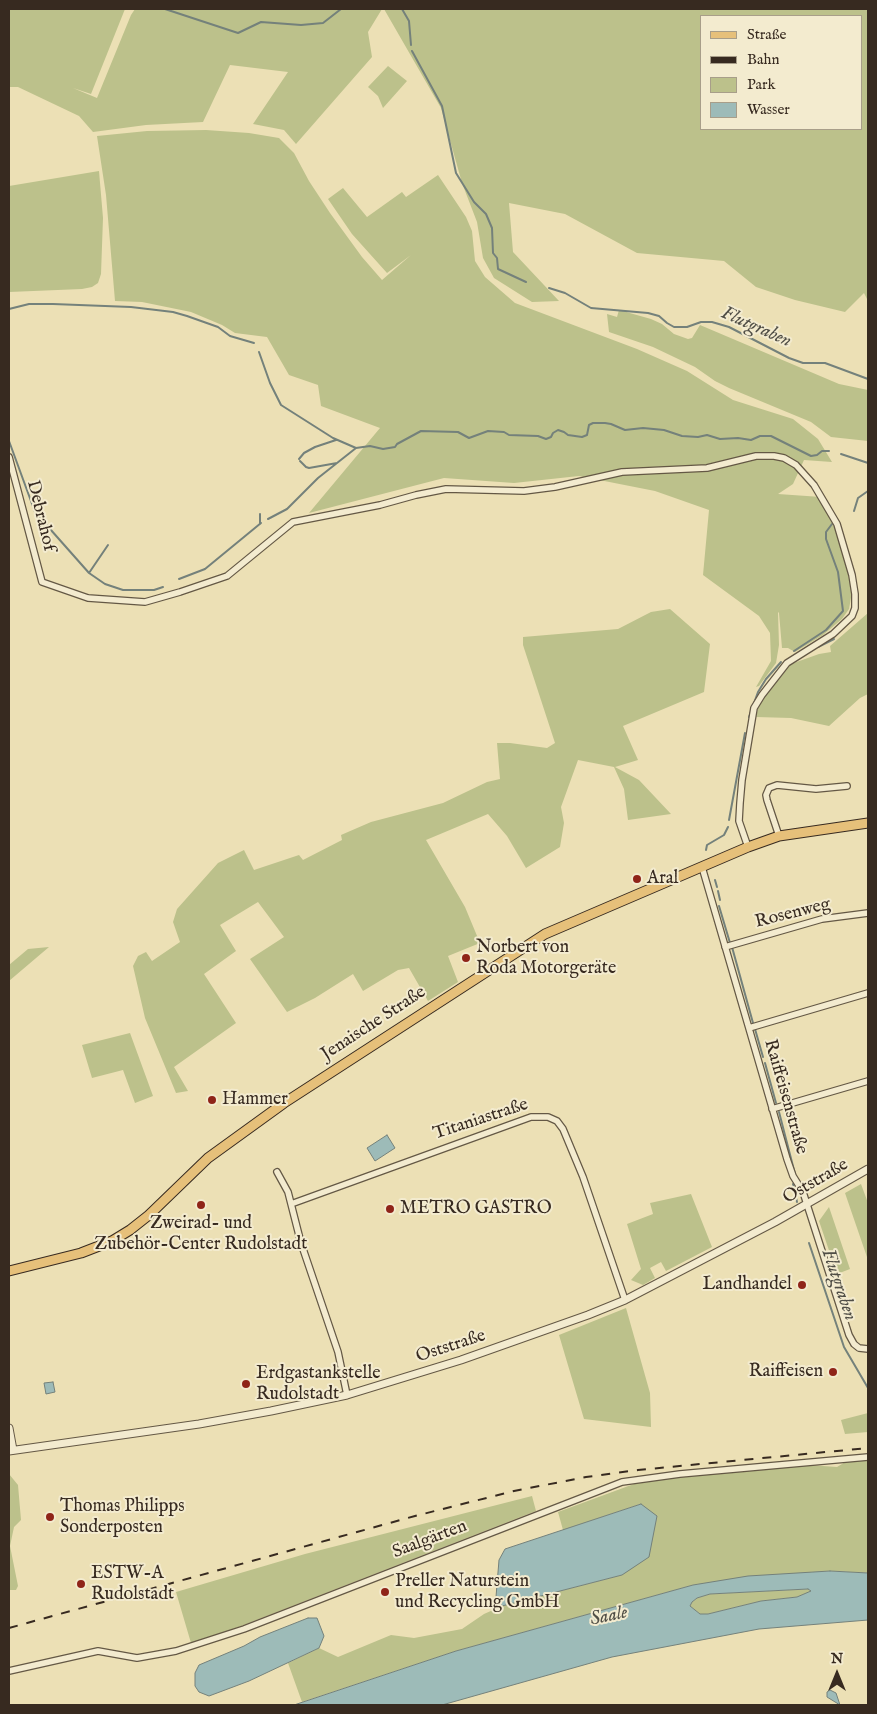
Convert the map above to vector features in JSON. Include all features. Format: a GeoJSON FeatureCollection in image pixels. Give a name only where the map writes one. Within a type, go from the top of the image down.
{"type":"FeatureCollection","features":[{"type":"Feature","properties":{"kind":"main road","name":"Jenaische Straße"},"geometry":{"type":"LineString","coordinates":[[9,1271],[81,1253],[112,1242],[149,1215],[208,1158],[284,1103],[545,934],[779,836],[868,823]]}},
{"type":"Feature","properties":{"kind":"street","name":"Debrahof"},"geometry":{"type":"LineString","coordinates":[[9,457],[42,582],[88,598],[145,602],[226,576],[293,522],[380,505],[416,495],[446,489],[524,490],[555,487],[622,472],[707,468],[756,456],[774,456],[784,458],[796,464],[814,485],[837,524],[852,575],[855,608],[852,616],[839,629],[787,663],[754,708],[742,780],[739,821],[748,848]]}},
{"type":"Feature","properties":{"kind":"street"},"geometry":{"type":"LineString","coordinates":[[779,836],[767,800],[766,795],[769,788],[777,785],[816,788],[847,786]]}},
{"type":"Feature","properties":{"kind":"street","name":"Raiffeisenstraße"},"geometry":{"type":"LineString","coordinates":[[702,867],[786,1159],[807,1205],[849,1335],[854,1344],[859,1348],[868,1349]]}},
{"type":"Feature","properties":{"kind":"street","name":"Rosenweg"},"geometry":{"type":"LineString","coordinates":[[725,947],[822,919],[868,913]]}},
{"type":"Feature","properties":{"kind":"street"},"geometry":{"type":"LineString","coordinates":[[749,1028],[868,993]]}},
{"type":"Feature","properties":{"kind":"street"},"geometry":{"type":"LineString","coordinates":[[772,1109],[868,1081]]}},
{"type":"Feature","properties":{"kind":"street","name":"Titaniastraße"},"geometry":{"type":"LineString","coordinates":[[291,1204],[531,1117],[548,1118],[557,1122],[563,1129],[583,1177],[625,1300]]}},
{"type":"Feature","properties":{"kind":"street","name":"Oststraße"},"geometry":{"type":"LineString","coordinates":[[11,1451],[199,1424],[347,1395],[416,1375],[502,1346],[625,1300],[807,1205],[868,1169]]}},
{"type":"Feature","properties":{"kind":"street"},"geometry":{"type":"LineString","coordinates":[[277,1172],[288,1192],[312,1277],[338,1352],[347,1395]]}},
{"type":"Feature","properties":{"kind":"street"},"geometry":{"type":"LineString","coordinates":[[9,1428],[11,1451]]}},
{"type":"Feature","properties":{"kind":"street","name":"Saalgärten"},"geometry":{"type":"LineString","coordinates":[[9,1671],[98,1651],[137,1658],[176,1651],[244,1629],[622,1482],[680,1474],[868,1457]]}},
{"type":"Feature","properties":{"kind":"green space"},"geometry":{"type":"Polygon","coordinates":[[[9,9],[125,9],[91,94],[73,88],[97,98],[135,9],[382,9],[368,32],[372,57],[296,144],[284,130],[253,124],[288,72],[230,65],[203,122],[146,125],[93,132],[79,116],[18,87],[9,87],[9,9]]]}},
{"type":"Feature","properties":{"kind":"green space"},"geometry":{"type":"Polygon","coordinates":[[[384,9],[868,9],[868,301],[864,293],[845,312],[795,300],[756,287],[724,261],[637,253],[565,214],[509,203],[513,252],[559,301],[532,302],[494,278],[483,258],[477,222],[462,183],[441,108],[384,9]]]}},
{"type":"Feature","properties":{"kind":"green space"},"geometry":{"type":"Polygon","coordinates":[[[388,66],[407,81],[383,108],[378,96],[368,87],[388,66]]]}},
{"type":"Feature","properties":{"kind":"green space"},"geometry":{"type":"Polygon","coordinates":[[[206,130],[249,133],[279,138],[294,153],[309,181],[330,213],[362,257],[382,280],[411,255],[387,273],[352,234],[328,199],[343,188],[367,217],[402,192],[406,197],[438,175],[466,217],[472,231],[475,261],[485,277],[515,303],[637,349],[687,371],[733,400],[793,419],[818,439],[832,462],[804,460],[793,484],[778,494],[821,497],[838,536],[852,592],[849,609],[842,619],[823,635],[795,652],[788,648],[782,648],[778,612],[779,645],[776,663],[759,686],[756,687],[771,661],[770,633],[759,616],[703,575],[709,510],[655,491],[579,476],[514,483],[444,478],[309,513],[380,428],[321,406],[318,385],[289,375],[267,337],[235,333],[222,325],[191,312],[142,302],[115,301],[106,195],[97,136],[147,131],[206,130]]]}},
{"type":"Feature","properties":{"kind":"green space"},"geometry":{"type":"Polygon","coordinates":[[[99,171],[103,218],[101,274],[98,283],[92,287],[82,289],[9,292],[9,186],[99,171]]]}},
{"type":"Feature","properties":{"kind":"green space"},"geometry":{"type":"Polygon","coordinates":[[[619,310],[651,319],[662,324],[674,334],[688,339],[692,338],[700,325],[839,384],[868,390],[868,441],[831,437],[811,422],[729,388],[695,367],[653,347],[609,332],[607,314],[617,317],[619,310]]]}},
{"type":"Feature","properties":{"kind":"green space"},"geometry":{"type":"Polygon","coordinates":[[[670,609],[710,644],[704,692],[623,726],[638,760],[615,767],[639,780],[671,814],[628,820],[624,789],[614,767],[578,760],[561,807],[564,823],[560,847],[526,868],[507,836],[488,814],[426,840],[465,907],[480,943],[448,956],[458,982],[428,1001],[409,968],[398,970],[363,991],[353,974],[315,998],[287,1012],[250,959],[284,937],[258,902],[220,925],[236,951],[204,974],[236,1023],[174,1067],[188,1091],[176,1093],[145,1018],[133,966],[138,956],[146,952],[152,961],[180,942],[173,922],[177,909],[218,863],[244,850],[254,870],[299,855],[303,860],[342,840],[341,835],[371,822],[443,803],[487,782],[500,779],[497,743],[547,748],[555,743],[523,645],[523,637],[618,629],[651,612],[670,609]]]}},
{"type":"Feature","properties":{"kind":"green space"},"geometry":{"type":"Polygon","coordinates":[[[868,613],[868,694],[860,698],[829,726],[791,718],[756,717],[758,708],[764,698],[791,664],[819,654],[831,652],[830,646],[868,613]]]}},
{"type":"Feature","properties":{"kind":"green space"},"geometry":{"type":"Polygon","coordinates":[[[49,947],[9,981],[9,965],[28,949],[49,947]]]}},
{"type":"Feature","properties":{"kind":"green space"},"geometry":{"type":"Polygon","coordinates":[[[130,1033],[153,1096],[135,1103],[123,1070],[92,1078],[82,1045],[130,1033]]]}},
{"type":"Feature","properties":{"kind":"green space"},"geometry":{"type":"Polygon","coordinates":[[[861,1184],[868,1203],[868,1260],[845,1193],[861,1184]]]}},
{"type":"Feature","properties":{"kind":"green space"},"geometry":{"type":"Polygon","coordinates":[[[691,1194],[712,1247],[666,1271],[661,1262],[650,1268],[655,1278],[643,1285],[631,1280],[641,1269],[627,1224],[653,1214],[650,1203],[691,1194]]]}},
{"type":"Feature","properties":{"kind":"green space"},"geometry":{"type":"Polygon","coordinates":[[[829,1207],[850,1269],[837,1274],[819,1221],[829,1207]]]}},
{"type":"Feature","properties":{"kind":"green space"},"geometry":{"type":"Polygon","coordinates":[[[626,1308],[650,1393],[651,1427],[584,1419],[559,1335],[626,1308]]]}},
{"type":"Feature","properties":{"kind":"green space"},"geometry":{"type":"Polygon","coordinates":[[[868,1413],[868,1432],[845,1434],[841,1420],[868,1413]]]}},
{"type":"Feature","properties":{"kind":"green space"},"geometry":{"type":"Polygon","coordinates":[[[868,1459],[868,1573],[830,1571],[693,1585],[456,1651],[302,1702],[288,1663],[319,1648],[338,1657],[391,1635],[414,1638],[462,1629],[484,1614],[502,1606],[622,1575],[641,1504],[563,1530],[558,1512],[642,1481],[809,1465],[837,1467],[847,1461],[868,1459]]]}},
{"type":"Feature","properties":{"kind":"green space"},"geometry":{"type":"Polygon","coordinates":[[[9,1474],[18,1485],[21,1520],[14,1527],[10,1546],[18,1586],[16,1590],[9,1590],[9,1474]]]}},
{"type":"Feature","properties":{"kind":"green space"},"geometry":{"type":"Polygon","coordinates":[[[532,1496],[536,1511],[228,1631],[191,1643],[176,1592],[305,1554],[532,1496]]]}},
{"type":"Feature","properties":{"kind":"green space"},"geometry":{"type":"Polygon","coordinates":[[[808,1589],[812,1591],[797,1597],[761,1601],[708,1614],[700,1614],[690,1606],[697,1598],[710,1594],[808,1589]]]}},
{"type":"Feature","properties":{"kind":"water"},"geometry":{"type":"Polygon","coordinates":[[[387,1135],[395,1148],[375,1161],[367,1148],[387,1135]]]}},
{"type":"Feature","properties":{"kind":"water"},"geometry":{"type":"Polygon","coordinates":[[[53,1382],[55,1392],[46,1394],[44,1383],[53,1382]]]}},
{"type":"Feature","properties":{"kind":"water"},"geometry":{"type":"Polygon","coordinates":[[[641,1504],[657,1516],[649,1557],[622,1575],[502,1606],[496,1597],[499,1560],[505,1549],[641,1504]]]}},
{"type":"Feature","properties":{"kind":"water","name":"Saale"},"geometry":{"type":"Polygon","coordinates":[[[830,1571],[868,1573],[868,1620],[759,1629],[612,1657],[442,1705],[294,1705],[456,1651],[693,1585],[748,1576],[830,1571]],[[808,1589],[710,1594],[697,1598],[690,1606],[700,1614],[708,1614],[761,1601],[797,1597],[811,1591],[808,1589]]]}},
{"type":"Feature","properties":{"kind":"water"},"geometry":{"type":"Polygon","coordinates":[[[308,1618],[317,1618],[324,1636],[319,1648],[249,1681],[209,1696],[199,1692],[195,1686],[195,1673],[199,1665],[244,1646],[260,1637],[308,1618]]]}},
{"type":"Feature","properties":{"kind":"water"},"geometry":{"type":"Polygon","coordinates":[[[830,1690],[836,1693],[840,1705],[827,1697],[827,1692],[830,1690]]]}},
{"type":"Feature","properties":{"kind":"waterway","name":"Flutgraben"},"geometry":{"type":"LineString","coordinates":[[165,9],[238,33],[261,22],[301,25],[323,23],[341,9]]}},
{"type":"Feature","properties":{"kind":"waterway","name":"Flutgraben"},"geometry":{"type":"LineString","coordinates":[[402,9],[409,21],[411,45]]}},
{"type":"Feature","properties":{"kind":"waterway","name":"Flutgraben"},"geometry":{"type":"LineString","coordinates":[[412,51],[442,106],[456,173],[474,202],[486,214],[492,228],[493,253],[497,258],[498,269],[526,282]]}},
{"type":"Feature","properties":{"kind":"waterway","name":"Flutgraben"},"geometry":{"type":"LineString","coordinates":[[549,288],[565,293],[591,308],[648,313],[659,316],[674,327],[687,327],[701,322],[712,322],[729,327],[789,358],[803,363],[825,363],[868,379]]}},
{"type":"Feature","properties":{"kind":"waterway"},"geometry":{"type":"LineString","coordinates":[[9,309],[29,304],[53,304],[131,307],[173,312],[218,327],[230,336],[254,343]]}},
{"type":"Feature","properties":{"kind":"waterway"},"geometry":{"type":"LineString","coordinates":[[259,352],[270,383],[281,405],[333,438],[356,448]]}},
{"type":"Feature","properties":{"kind":"waterway"},"geometry":{"type":"LineString","coordinates":[[268,519],[287,509],[318,478],[356,448],[370,446],[383,449],[395,447],[397,444],[421,431],[458,432],[469,438],[488,431],[504,432],[509,435],[538,436],[546,439],[558,430],[568,435],[582,437],[587,435],[589,425],[605,423],[625,430],[643,428],[664,430],[682,436],[698,437],[707,435],[720,439],[738,438],[751,440],[760,436],[771,436],[811,456],[817,455],[822,451],[829,451]]}},
{"type":"Feature","properties":{"kind":"waterway"},"geometry":{"type":"LineString","coordinates":[[299,459],[304,453],[315,447],[336,440]]}},
{"type":"Feature","properties":{"kind":"waterway"},"geometry":{"type":"LineString","coordinates":[[9,441],[35,512],[89,573],[105,584],[123,590],[154,590],[163,587]]}},
{"type":"Feature","properties":{"kind":"waterway"},"geometry":{"type":"LineString","coordinates":[[841,454],[868,463]]}},
{"type":"Feature","properties":{"kind":"waterway"},"geometry":{"type":"LineString","coordinates":[[300,461],[309,468],[337,463]]}},
{"type":"Feature","properties":{"kind":"waterway","name":"Flutgraben"},"geometry":{"type":"LineString","coordinates":[[854,511],[858,498],[868,491]]}},
{"type":"Feature","properties":{"kind":"waterway"},"geometry":{"type":"LineString","coordinates":[[260,514],[260,524]]}},
{"type":"Feature","properties":{"kind":"waterway"},"geometry":{"type":"LineString","coordinates":[[179,579],[205,569],[261,523]]}},
{"type":"Feature","properties":{"kind":"waterway","name":"Flutgraben"},"geometry":{"type":"LineString","coordinates":[[794,651],[826,630],[843,611],[838,572],[826,539],[826,532],[832,524]]}},
{"type":"Feature","properties":{"kind":"waterway"},"geometry":{"type":"LineString","coordinates":[[89,573],[108,545]]}},
{"type":"Feature","properties":{"kind":"waterway"},"geometry":{"type":"LineString","coordinates":[[818,647],[834,639]]}},
{"type":"Feature","properties":{"kind":"waterway","name":"Flutgraben"},"geometry":{"type":"LineString","coordinates":[[749,717],[758,692],[766,679],[781,662]]}},
{"type":"Feature","properties":{"kind":"waterway","name":"Flutgraben"},"geometry":{"type":"LineString","coordinates":[[729,820],[745,733]]}},
{"type":"Feature","properties":{"kind":"waterway","name":"Flutgraben"},"geometry":{"type":"LineString","coordinates":[[706,850],[707,845],[724,835],[728,827]]}},
{"type":"Feature","properties":{"kind":"waterway","name":"Flutgraben"},"geometry":{"type":"LineString","coordinates":[[715,880],[717,887]]}},
{"type":"Feature","properties":{"kind":"waterway","name":"Flutgraben"},"geometry":{"type":"LineString","coordinates":[[718,891],[720,900]]}},
{"type":"Feature","properties":{"kind":"waterway","name":"Flutgraben"},"geometry":{"type":"LineString","coordinates":[[719,906],[730,943]]}},
{"type":"Feature","properties":{"kind":"waterway","name":"Flutgraben"},"geometry":{"type":"LineString","coordinates":[[732,947],[753,1023]]}},
{"type":"Feature","properties":{"kind":"waterway","name":"Flutgraben"},"geometry":{"type":"LineString","coordinates":[[755,1029],[763,1057]]}},
{"type":"Feature","properties":{"kind":"waterway","name":"Flutgraben"},"geometry":{"type":"LineString","coordinates":[[765,1063],[776,1103]]}},
{"type":"Feature","properties":{"kind":"waterway","name":"Flutgraben"},"geometry":{"type":"LineString","coordinates":[[779,1112],[795,1174]]}},
{"type":"Feature","properties":{"kind":"waterway","name":"Flutgraben"},"geometry":{"type":"LineString","coordinates":[[793,1184],[797,1202]]}},
{"type":"Feature","properties":{"kind":"waterway","name":"Flutgraben"},"geometry":{"type":"LineString","coordinates":[[809,1243],[844,1347],[868,1388]]}},
{"type":"Feature","properties":{"kind":"railway"},"geometry":{"type":"LineString","coordinates":[[9,1628],[415,1516],[514,1491],[586,1477],[638,1470],[868,1448]]}},
{"type":"Feature","properties":{"kind":"place","name":"Aral"},"geometry":{"type":"Point","coordinates":[637,879]}},
{"type":"Feature","properties":{"kind":"place","name":"Norbert von Roda Motorgeräte"},"geometry":{"type":"Point","coordinates":[466,958]}},
{"type":"Feature","properties":{"kind":"place","name":"Hammer"},"geometry":{"type":"Point","coordinates":[212,1100]}},
{"type":"Feature","properties":{"kind":"place","name":"Zweirad- und Zubehör-Center Rudolstadt"},"geometry":{"type":"Point","coordinates":[201,1205]}},
{"type":"Feature","properties":{"kind":"place","name":"METRO GASTRO"},"geometry":{"type":"Point","coordinates":[390,1209]}},
{"type":"Feature","properties":{"kind":"place","name":"Landhandel"},"geometry":{"type":"Point","coordinates":[802,1285]}},
{"type":"Feature","properties":{"kind":"place","name":"Raiffeisen"},"geometry":{"type":"Point","coordinates":[833,1372]}},
{"type":"Feature","properties":{"kind":"place","name":"Erdgastankstelle Rudolstadt"},"geometry":{"type":"Point","coordinates":[246,1384]}},
{"type":"Feature","properties":{"kind":"place","name":"Thomas Philipps Sonderposten"},"geometry":{"type":"Point","coordinates":[50,1517]}},
{"type":"Feature","properties":{"kind":"place","name":"ESTW-A Rudolstadt"},"geometry":{"type":"Point","coordinates":[81,1584]}},
{"type":"Feature","properties":{"kind":"place","name":"Preller Naturstein und Recycling GmbH"},"geometry":{"type":"Point","coordinates":[385,1592]}}]}
